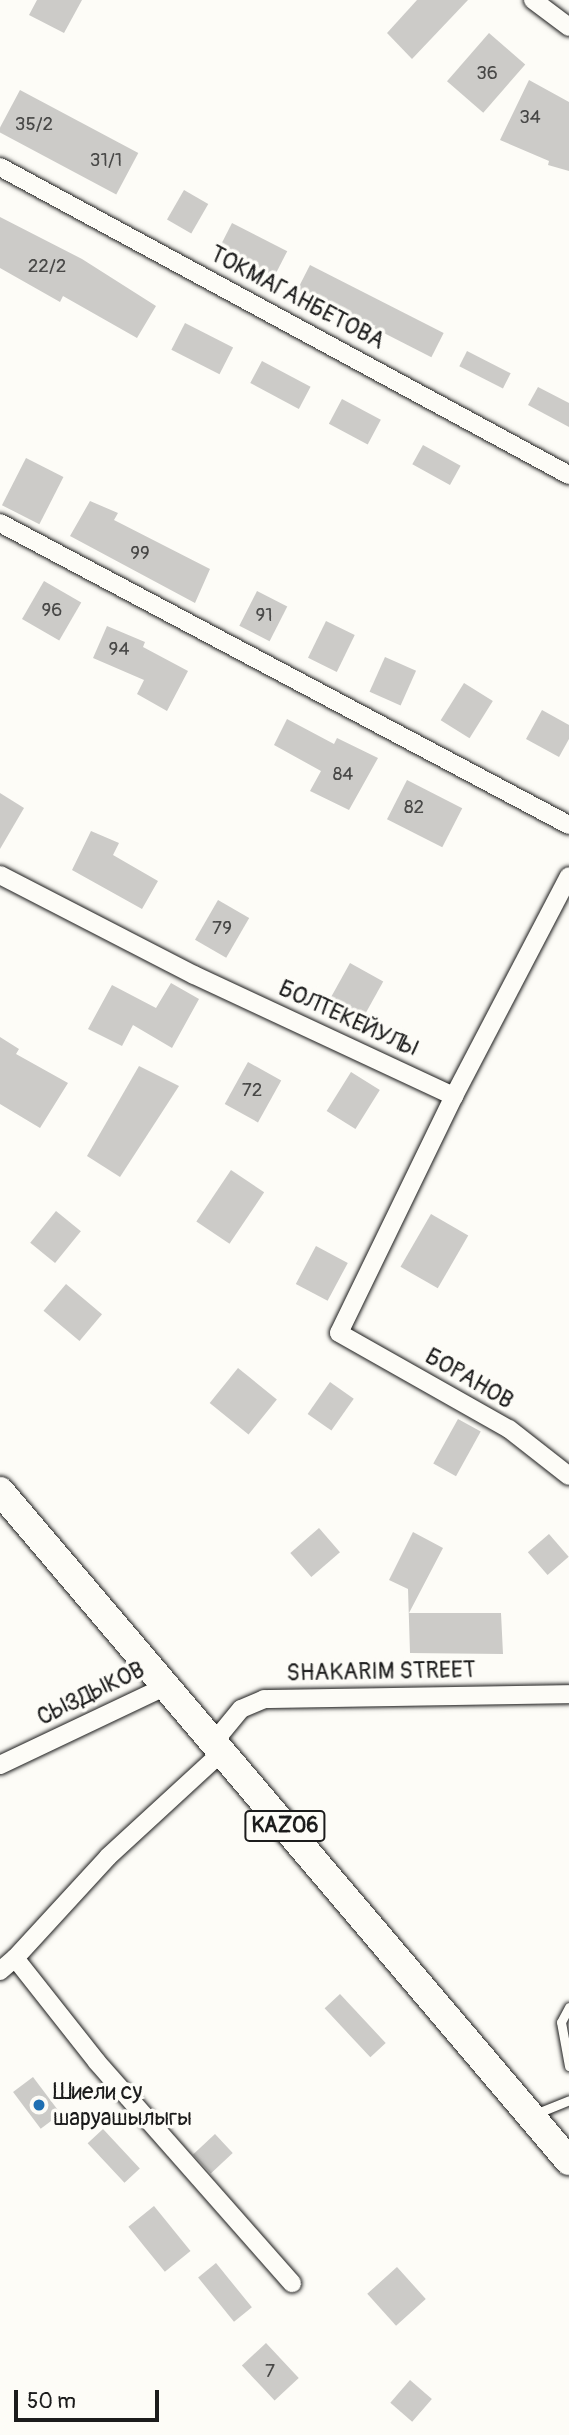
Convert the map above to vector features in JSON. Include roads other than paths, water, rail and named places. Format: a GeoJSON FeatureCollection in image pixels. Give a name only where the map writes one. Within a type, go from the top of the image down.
{"type":"FeatureCollection","features":[{"type":"Feature","properties":{"kind":"main road","name":"KАZ06"},"geometry":{"type":"LineString","coordinates":[[0,1491],[569,2161]]}},
{"type":"Feature","properties":{"kind":"street"},"geometry":{"type":"LineString","coordinates":[[533,0],[569,27]]}},
{"type":"Feature","properties":{"kind":"street","name":"ТОКМАГАНБЕТОВА"},"geometry":{"type":"LineString","coordinates":[[0,167],[569,474]]}},
{"type":"Feature","properties":{"kind":"street"},"geometry":{"type":"LineString","coordinates":[[0,523],[569,824]]}},
{"type":"Feature","properties":{"kind":"street","name":"БОЛТЕКЕЙУЛЫ"},"geometry":{"type":"LineString","coordinates":[[0,875],[194,975],[454,1096]]}},
{"type":"Feature","properties":{"kind":"street"},"geometry":{"type":"LineString","coordinates":[[454,1096],[569,876]]}},
{"type":"Feature","properties":{"kind":"street","name":"БОРАНОВ"},"geometry":{"type":"LineString","coordinates":[[454,1096],[339,1333],[509,1429],[569,1476]]}},
{"type":"Feature","properties":{"kind":"street","name":"СЫЗДЫКОВ"},"geometry":{"type":"LineString","coordinates":[[0,1765],[166,1686]]}},
{"type":"Feature","properties":{"kind":"street","name":"SHAKARIM STREET"},"geometry":{"type":"LineString","coordinates":[[0,1971],[217,1747],[241,1709],[264,1699],[569,1693]]}},
{"type":"Feature","properties":{"kind":"street"},"geometry":{"type":"LineString","coordinates":[[15,1958],[97,2062],[292,2283]]}},
{"type":"Feature","properties":{"kind":"lane"},"geometry":{"type":"LineString","coordinates":[[569,2007],[561,2022],[569,2066]]}},
{"type":"Feature","properties":{"kind":"lane"},"geometry":{"type":"LineString","coordinates":[[530,2116],[569,2100]]}},
{"type":"Feature","properties":{"kind":"place","name":"Шиели су шаруашылыгы"},"geometry":{"type":"Point","coordinates":[39,2105]}}]}
